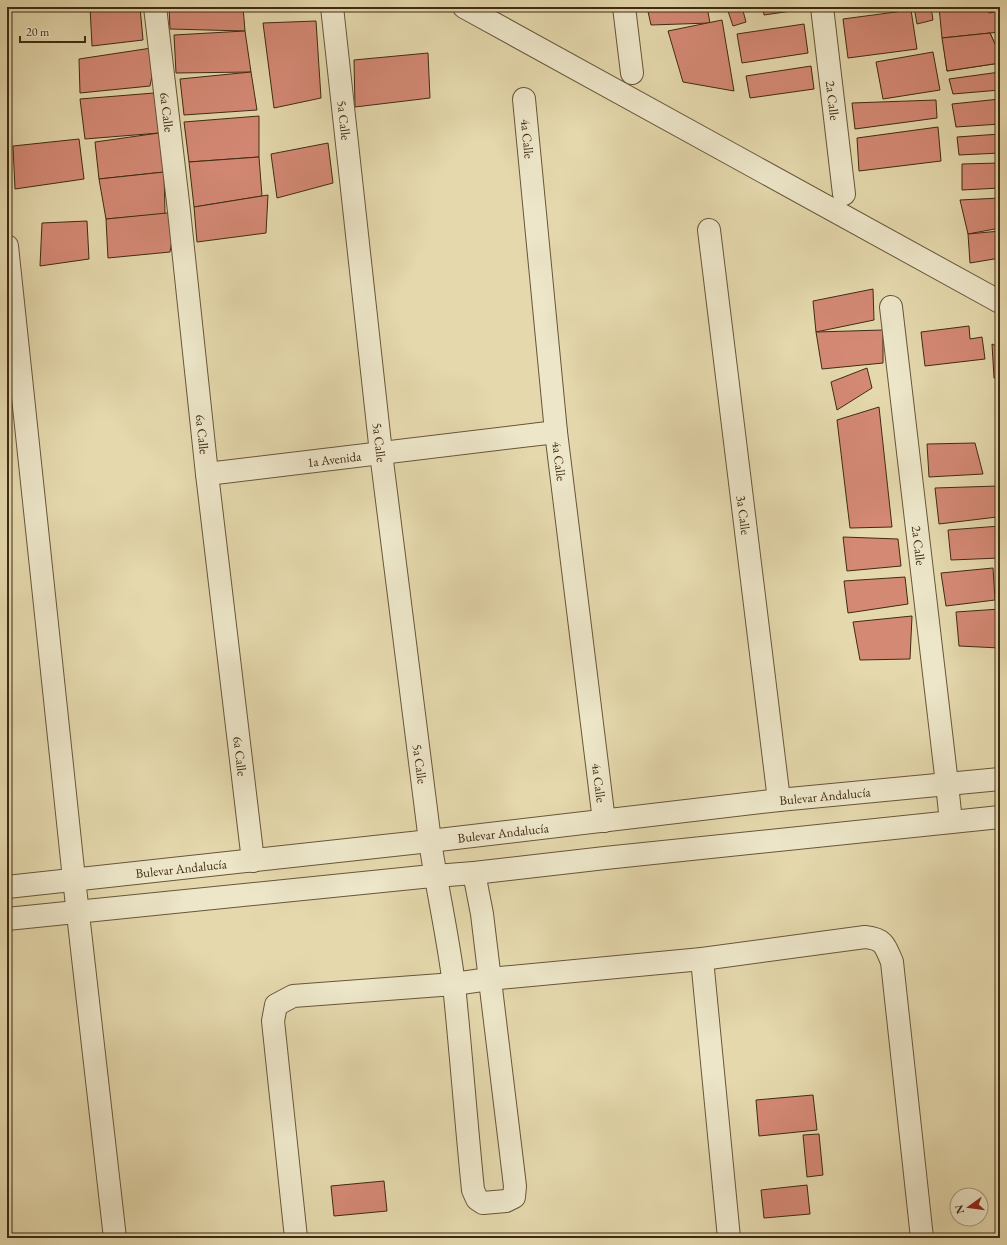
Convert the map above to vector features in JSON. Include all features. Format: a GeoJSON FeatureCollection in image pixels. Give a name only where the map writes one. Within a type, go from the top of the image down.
{"type":"FeatureCollection","features":[{"type":"Feature","properties":{"kind":"street","name":"6a Calle"},"geometry":{"type":"LineString","coordinates":[[155,7],[207,474],[253,861]]}},
{"type":"Feature","properties":{"kind":"street","name":"5a Calle"},"geometry":{"type":"LineString","coordinates":[[332,7],[381,453],[430,841],[454,984],[473,1190],[477,1200],[482,1203],[506,1201],[514,1197],[515,1186],[489,979]]}},
{"type":"Feature","properties":{"kind":"street"},"geometry":{"type":"LineString","coordinates":[[464,7],[1000,302]]}},
{"type":"Feature","properties":{"kind":"street"},"geometry":{"type":"LineString","coordinates":[[624,7],[632,73]]}},
{"type":"Feature","properties":{"kind":"street","name":"2a Calle"},"geometry":{"type":"LineString","coordinates":[[822,7],[844,194]]}},
{"type":"Feature","properties":{"kind":"street","name":"4a Calle"},"geometry":{"type":"LineString","coordinates":[[524,99],[556,432],[604,821]]}},
{"type":"Feature","properties":{"kind":"street","name":"3a Calle"},"geometry":{"type":"LineString","coordinates":[[709,230],[779,800]]}},
{"type":"Feature","properties":{"kind":"street"},"geometry":{"type":"LineString","coordinates":[[7,246],[74,879],[115,1238]]}},
{"type":"Feature","properties":{"kind":"street","name":"2a Calle"},"geometry":{"type":"LineString","coordinates":[[891,307],[951,822]]}},
{"type":"Feature","properties":{"kind":"street","name":"1a Avenida"},"geometry":{"type":"LineString","coordinates":[[207,474],[556,432]]}},
{"type":"Feature","properties":{"kind":"street","name":"Bulevar Andalucía"},"geometry":{"type":"LineString","coordinates":[[7,887],[253,861],[779,800],[1000,779]]}},
{"type":"Feature","properties":{"kind":"street"},"geometry":{"type":"LineString","coordinates":[[7,919],[474,873],[1000,817]]}},
{"type":"Feature","properties":{"kind":"street"},"geometry":{"type":"LineString","coordinates":[[474,873],[482,914],[489,979]]}},
{"type":"Feature","properties":{"kind":"street"},"geometry":{"type":"LineString","coordinates":[[296,1238],[274,1021],[276,1005],[293,996],[454,984],[489,979],[702,959],[865,937],[877,938],[886,947],[892,962],[922,1238]]}},
{"type":"Feature","properties":{"kind":"street"},"geometry":{"type":"LineString","coordinates":[[702,959],[729,1238]]}},
{"type":"Feature","properties":{"kind":"building"},"geometry":{"type":"Polygon","coordinates":[[[90,7],[140,7],[143,40],[92,46],[90,7]]]}},
{"type":"Feature","properties":{"kind":"building"},"geometry":{"type":"Polygon","coordinates":[[[169,7],[243,7],[245,31],[170,29],[169,7]]]}},
{"type":"Feature","properties":{"kind":"building"},"geometry":{"type":"Polygon","coordinates":[[[647,7],[707,7],[710,23],[651,25],[647,7]]]}},
{"type":"Feature","properties":{"kind":"building"},"geometry":{"type":"Polygon","coordinates":[[[742,7],[746,22],[733,26],[728,11],[742,7]]]}},
{"type":"Feature","properties":{"kind":"building"},"geometry":{"type":"Polygon","coordinates":[[[763,7],[798,7],[798,10],[764,15],[763,7]]]}},
{"type":"Feature","properties":{"kind":"building"},"geometry":{"type":"Polygon","coordinates":[[[847,7],[880,7],[848,11],[847,7]]]}},
{"type":"Feature","properties":{"kind":"building"},"geometry":{"type":"Polygon","coordinates":[[[914,7],[931,7],[933,20],[917,24],[914,7]]]}},
{"type":"Feature","properties":{"kind":"building"},"geometry":{"type":"Polygon","coordinates":[[[939,7],[988,7],[989,13],[1000,11],[1000,32],[942,38],[939,7]]]}},
{"type":"Feature","properties":{"kind":"building"},"geometry":{"type":"Polygon","coordinates":[[[911,10],[917,49],[848,58],[843,19],[911,10]]]}},
{"type":"Feature","properties":{"kind":"building"},"geometry":{"type":"Polygon","coordinates":[[[722,20],[734,91],[683,82],[668,31],[722,20]]]}},
{"type":"Feature","properties":{"kind":"building"},"geometry":{"type":"Polygon","coordinates":[[[316,21],[321,98],[274,108],[263,23],[316,21]]]}},
{"type":"Feature","properties":{"kind":"building"},"geometry":{"type":"Polygon","coordinates":[[[804,24],[808,53],[742,63],[737,34],[804,24]]]}},
{"type":"Feature","properties":{"kind":"building"},"geometry":{"type":"Polygon","coordinates":[[[245,31],[251,72],[176,73],[174,35],[245,31]]]}},
{"type":"Feature","properties":{"kind":"building"},"geometry":{"type":"Polygon","coordinates":[[[990,33],[995,44],[1000,43],[1000,63],[947,71],[943,40],[990,33]]]}},
{"type":"Feature","properties":{"kind":"building"},"geometry":{"type":"Polygon","coordinates":[[[990,33],[995,44],[1000,43],[1000,63],[947,71],[942,38],[990,33]]]}},
{"type":"Feature","properties":{"kind":"building"},"geometry":{"type":"Polygon","coordinates":[[[158,47],[150,86],[80,93],[79,59],[158,47]]]}},
{"type":"Feature","properties":{"kind":"building"},"geometry":{"type":"Polygon","coordinates":[[[933,52],[940,90],[883,99],[876,62],[933,52]]]}},
{"type":"Feature","properties":{"kind":"building"},"geometry":{"type":"Polygon","coordinates":[[[428,53],[430,98],[355,107],[354,60],[428,53]]]}},
{"type":"Feature","properties":{"kind":"building"},"geometry":{"type":"Polygon","coordinates":[[[811,66],[814,89],[750,98],[746,76],[811,66]]]}},
{"type":"Feature","properties":{"kind":"building"},"geometry":{"type":"Polygon","coordinates":[[[251,72],[257,110],[184,115],[180,79],[251,72]]]}},
{"type":"Feature","properties":{"kind":"building"},"geometry":{"type":"Polygon","coordinates":[[[1000,72],[1000,90],[953,94],[949,79],[1000,72]]]}},
{"type":"Feature","properties":{"kind":"building"},"geometry":{"type":"Polygon","coordinates":[[[154,93],[159,133],[85,139],[80,99],[154,93]]]}},
{"type":"Feature","properties":{"kind":"building"},"geometry":{"type":"Polygon","coordinates":[[[1000,99],[1000,124],[956,127],[952,104],[1000,99]]]}},
{"type":"Feature","properties":{"kind":"building"},"geometry":{"type":"Polygon","coordinates":[[[936,100],[937,118],[855,129],[852,103],[936,100]]]}},
{"type":"Feature","properties":{"kind":"building"},"geometry":{"type":"Polygon","coordinates":[[[259,116],[259,157],[189,162],[184,122],[259,116]]]}},
{"type":"Feature","properties":{"kind":"building"},"geometry":{"type":"Polygon","coordinates":[[[938,127],[941,161],[859,171],[857,138],[938,127]]]}},
{"type":"Feature","properties":{"kind":"building"},"geometry":{"type":"Polygon","coordinates":[[[159,133],[164,172],[99,179],[95,142],[159,133]]]}},
{"type":"Feature","properties":{"kind":"building"},"geometry":{"type":"Polygon","coordinates":[[[1000,134],[1000,153],[959,155],[957,137],[1000,134]]]}},
{"type":"Feature","properties":{"kind":"building"},"geometry":{"type":"Polygon","coordinates":[[[79,139],[84,179],[15,189],[13,146],[79,139]]]}},
{"type":"Feature","properties":{"kind":"building"},"geometry":{"type":"Polygon","coordinates":[[[328,143],[333,183],[277,198],[271,154],[328,143]]]}},
{"type":"Feature","properties":{"kind":"building"},"geometry":{"type":"Polygon","coordinates":[[[259,157],[262,196],[194,207],[189,162],[259,157]]]}},
{"type":"Feature","properties":{"kind":"building"},"geometry":{"type":"Polygon","coordinates":[[[1000,163],[1000,188],[962,190],[962,164],[1000,163]]]}},
{"type":"Feature","properties":{"kind":"building"},"geometry":{"type":"Polygon","coordinates":[[[164,172],[165,214],[106,219],[99,179],[164,172]]]}},
{"type":"Feature","properties":{"kind":"building"},"geometry":{"type":"Polygon","coordinates":[[[268,195],[266,233],[197,242],[194,207],[268,195]]]}},
{"type":"Feature","properties":{"kind":"building"},"geometry":{"type":"Polygon","coordinates":[[[1000,198],[1000,228],[968,234],[960,200],[1000,198]]]}},
{"type":"Feature","properties":{"kind":"building"},"geometry":{"type":"Polygon","coordinates":[[[177,212],[170,252],[108,258],[106,219],[177,212]]]}},
{"type":"Feature","properties":{"kind":"building"},"geometry":{"type":"Polygon","coordinates":[[[87,221],[89,259],[40,266],[42,223],[87,221]]]}},
{"type":"Feature","properties":{"kind":"building"},"geometry":{"type":"Polygon","coordinates":[[[1000,231],[1000,258],[970,263],[968,234],[1000,231]]]}},
{"type":"Feature","properties":{"kind":"building"},"geometry":{"type":"Polygon","coordinates":[[[873,289],[874,320],[816,332],[813,301],[873,289]]]}},
{"type":"Feature","properties":{"kind":"building"},"geometry":{"type":"Polygon","coordinates":[[[969,326],[970,339],[982,337],[985,359],[925,366],[921,332],[969,326]]]}},
{"type":"Feature","properties":{"kind":"building"},"geometry":{"type":"Polygon","coordinates":[[[883,330],[883,363],[822,369],[816,332],[883,330]]]}},
{"type":"Feature","properties":{"kind":"building"},"geometry":{"type":"Polygon","coordinates":[[[992,344],[1000,348],[1000,378],[994,378],[992,344]]]}},
{"type":"Feature","properties":{"kind":"building"},"geometry":{"type":"Polygon","coordinates":[[[867,368],[872,388],[837,410],[831,382],[867,368]]]}},
{"type":"Feature","properties":{"kind":"building"},"geometry":{"type":"Polygon","coordinates":[[[879,407],[892,527],[850,528],[837,420],[879,407]]]}},
{"type":"Feature","properties":{"kind":"building"},"geometry":{"type":"Polygon","coordinates":[[[975,443],[983,474],[929,477],[927,444],[975,443]]]}},
{"type":"Feature","properties":{"kind":"building"},"geometry":{"type":"Polygon","coordinates":[[[998,486],[997,517],[939,524],[935,488],[998,486]]]}},
{"type":"Feature","properties":{"kind":"building"},"geometry":{"type":"Polygon","coordinates":[[[1000,526],[1000,558],[951,560],[948,530],[1000,526]]]}},
{"type":"Feature","properties":{"kind":"building"},"geometry":{"type":"Polygon","coordinates":[[[843,537],[898,539],[901,566],[847,571],[843,537]]]}},
{"type":"Feature","properties":{"kind":"building"},"geometry":{"type":"Polygon","coordinates":[[[993,568],[995,600],[946,606],[941,573],[993,568]]]}},
{"type":"Feature","properties":{"kind":"building"},"geometry":{"type":"Polygon","coordinates":[[[905,577],[908,604],[848,613],[844,581],[905,577]]]}},
{"type":"Feature","properties":{"kind":"building"},"geometry":{"type":"Polygon","coordinates":[[[1000,609],[1000,648],[959,646],[956,612],[1000,609]]]}},
{"type":"Feature","properties":{"kind":"building"},"geometry":{"type":"Polygon","coordinates":[[[912,616],[910,659],[860,660],[853,622],[912,616]]]}},
{"type":"Feature","properties":{"kind":"building"},"geometry":{"type":"Polygon","coordinates":[[[813,1095],[817,1130],[759,1136],[756,1100],[813,1095]]]}},
{"type":"Feature","properties":{"kind":"building"},"geometry":{"type":"Polygon","coordinates":[[[819,1134],[823,1175],[807,1177],[803,1135],[819,1134]]]}},
{"type":"Feature","properties":{"kind":"building"},"geometry":{"type":"Polygon","coordinates":[[[384,1181],[387,1211],[334,1216],[331,1186],[384,1181]]]}},
{"type":"Feature","properties":{"kind":"building"},"geometry":{"type":"Polygon","coordinates":[[[807,1185],[810,1214],[764,1218],[761,1190],[807,1185]]]}}]}
